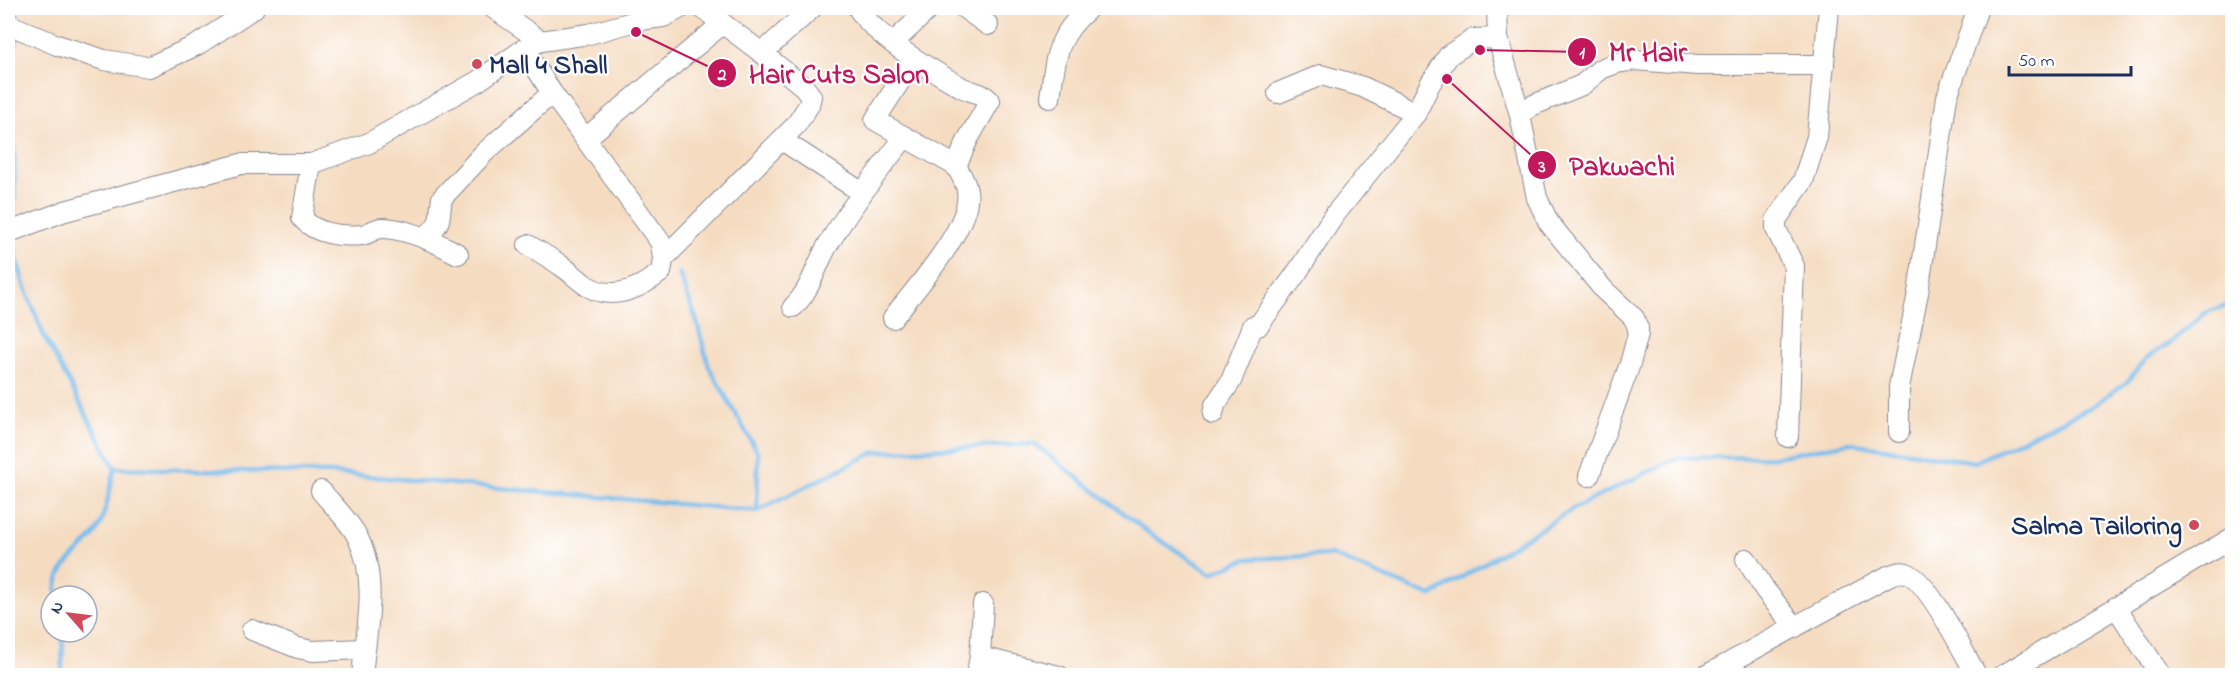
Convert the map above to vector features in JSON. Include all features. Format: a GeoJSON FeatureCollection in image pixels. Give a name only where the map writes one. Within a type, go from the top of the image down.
{"type":"FeatureCollection","features":[{"type":"Feature","properties":{"kind":"street"},"geometry":{"type":"LineString","coordinates":[[8,24],[57,45],[104,60],[149,67],[197,45],[254,8]]}},
{"type":"Feature","properties":{"kind":"street"},"geometry":{"type":"LineString","coordinates":[[493,8],[532,45],[552,93],[661,243],[663,259],[661,272],[643,285],[622,293],[603,294],[528,245]]}},
{"type":"Feature","properties":{"kind":"street"},"geometry":{"type":"LineString","coordinates":[[8,235],[12,231],[65,211],[241,164],[311,164],[369,142],[478,81],[532,45],[589,34],[640,20],[663,17],[681,8]]}},
{"type":"Feature","properties":{"kind":"street"},"geometry":{"type":"LineString","coordinates":[[663,259],[782,140],[804,114],[811,96],[804,87],[762,53],[702,8]]}},
{"type":"Feature","properties":{"kind":"street"},"geometry":{"type":"LineString","coordinates":[[762,53],[812,8]]}},
{"type":"Feature","properties":{"kind":"street"},"geometry":{"type":"LineString","coordinates":[[858,8],[865,19],[914,59],[962,87],[986,96],[990,101],[968,139],[956,166]]}},
{"type":"Feature","properties":{"kind":"street"},"geometry":{"type":"LineString","coordinates":[[894,42],[930,8]]}},
{"type":"Feature","properties":{"kind":"street"},"geometry":{"type":"LineString","coordinates":[[964,8],[988,25]]}},
{"type":"Feature","properties":{"kind":"street"},"geometry":{"type":"LineString","coordinates":[[1050,98],[1058,46],[1072,23],[1089,8]]}},
{"type":"Feature","properties":{"kind":"street"},"geometry":{"type":"LineString","coordinates":[[1497,8],[1498,38],[1520,115],[1537,198],[1549,223],[1604,290],[1634,318],[1638,328],[1630,364],[1589,476]]}},
{"type":"Feature","properties":{"kind":"street"},"geometry":{"type":"LineString","coordinates":[[1788,437],[1794,266],[1776,229],[1776,220],[1803,181],[1817,137],[1829,8]]}},
{"type":"Feature","properties":{"kind":"street"},"geometry":{"type":"LineString","coordinates":[[1899,432],[1899,387],[1920,282],[1947,97],[1978,8]]}},
{"type":"Feature","properties":{"kind":"street"},"geometry":{"type":"LineString","coordinates":[[586,138],[722,24]]}},
{"type":"Feature","properties":{"kind":"street"},"geometry":{"type":"LineString","coordinates":[[1213,414],[1215,405],[1231,381],[1253,326],[1258,326],[1296,274],[1333,217],[1416,113],[1430,84],[1449,55],[1474,39],[1498,38]]}},
{"type":"Feature","properties":{"kind":"street"},"geometry":{"type":"LineString","coordinates":[[893,318],[942,255],[965,213],[968,192],[956,166],[875,120],[914,59]]}},
{"type":"Feature","properties":{"kind":"street"},"geometry":{"type":"LineString","coordinates":[[1520,115],[1531,106],[1582,84],[1601,69],[1635,60],[1698,65],[1824,65]]}},
{"type":"Feature","properties":{"kind":"street"},"geometry":{"type":"LineString","coordinates":[[1278,93],[1321,75],[1363,87],[1416,113]]}},
{"type":"Feature","properties":{"kind":"street"},"geometry":{"type":"LineString","coordinates":[[425,238],[439,224],[442,198],[484,153],[552,93]]}},
{"type":"Feature","properties":{"kind":"street"},"geometry":{"type":"LineString","coordinates":[[793,307],[804,296],[823,253],[861,192],[905,137]]}},
{"type":"Feature","properties":{"kind":"street"},"geometry":{"type":"LineString","coordinates":[[782,140],[861,192]]}},
{"type":"Feature","properties":{"kind":"street"},"geometry":{"type":"LineString","coordinates":[[311,164],[302,218],[308,226],[321,231],[361,235],[377,228],[386,228],[425,238],[458,254]]}},
{"type":"Feature","properties":{"kind":"street"},"geometry":{"type":"LineString","coordinates":[[321,491],[358,537],[368,566],[370,606],[362,675]]}},
{"type":"Feature","properties":{"kind":"street"},"geometry":{"type":"LineString","coordinates":[[2002,675],[2232,538]]}},
{"type":"Feature","properties":{"kind":"street"},"geometry":{"type":"LineString","coordinates":[[1746,559],[1765,590],[1795,627]]}},
{"type":"Feature","properties":{"kind":"street"},"geometry":{"type":"LineString","coordinates":[[1705,675],[1888,576],[1899,573],[1909,574],[1925,587],[1977,675]]}},
{"type":"Feature","properties":{"kind":"street"},"geometry":{"type":"LineString","coordinates":[[983,604],[978,666],[1059,675]]}},
{"type":"Feature","properties":{"kind":"street"},"geometry":{"type":"LineString","coordinates":[[2116,607],[2161,675]]}},
{"type":"Feature","properties":{"kind":"street"},"geometry":{"type":"LineString","coordinates":[[252,630],[298,648],[313,651],[364,648]]}},
{"type":"Feature","properties":{"kind":"waterway"},"geometry":{"type":"LineString","coordinates":[[17,8],[17,22]]}},
{"type":"Feature","properties":{"kind":"waterway"},"geometry":{"type":"LineString","coordinates":[[13,225],[13,122],[10,77],[12,54],[20,34]]}},
{"type":"Feature","properties":{"kind":"waterway"},"geometry":{"type":"LineString","coordinates":[[12,240],[24,285],[44,336],[115,468],[332,473],[757,511],[875,452],[1034,444],[1149,533],[1212,573],[1247,559],[1331,555],[1431,596],[1573,509],[1676,458],[1774,457],[1849,443],[1975,462],[2091,407],[2127,382],[2147,358],[2173,341],[2205,313],[2232,303]]}},
{"type":"Feature","properties":{"kind":"waterway"},"geometry":{"type":"LineString","coordinates":[[679,273],[696,319],[709,367],[758,453],[757,511]]}},
{"type":"Feature","properties":{"kind":"waterway"},"geometry":{"type":"LineString","coordinates":[[57,584],[65,566],[99,527],[115,468]]}},
{"type":"Feature","properties":{"kind":"waterway"},"geometry":{"type":"LineString","coordinates":[[60,676],[63,644]]}},
{"type":"Feature","properties":{"kind":"place","name":"Hair Cuts Salon"},"geometry":{"type":"Point","coordinates":[636,32]}},
{"type":"Feature","properties":{"kind":"place","name":"Mr Hair"},"geometry":{"type":"Point","coordinates":[1480,50]}},
{"type":"Feature","properties":{"kind":"place","name":"Mall 4 Shall"},"geometry":{"type":"Point","coordinates":[477,64]}},
{"type":"Feature","properties":{"kind":"place","name":"Pakwachi"},"geometry":{"type":"Point","coordinates":[1447,79]}},
{"type":"Feature","properties":{"kind":"place","name":"Salma Tailoring"},"geometry":{"type":"Point","coordinates":[2194,525]}}]}
